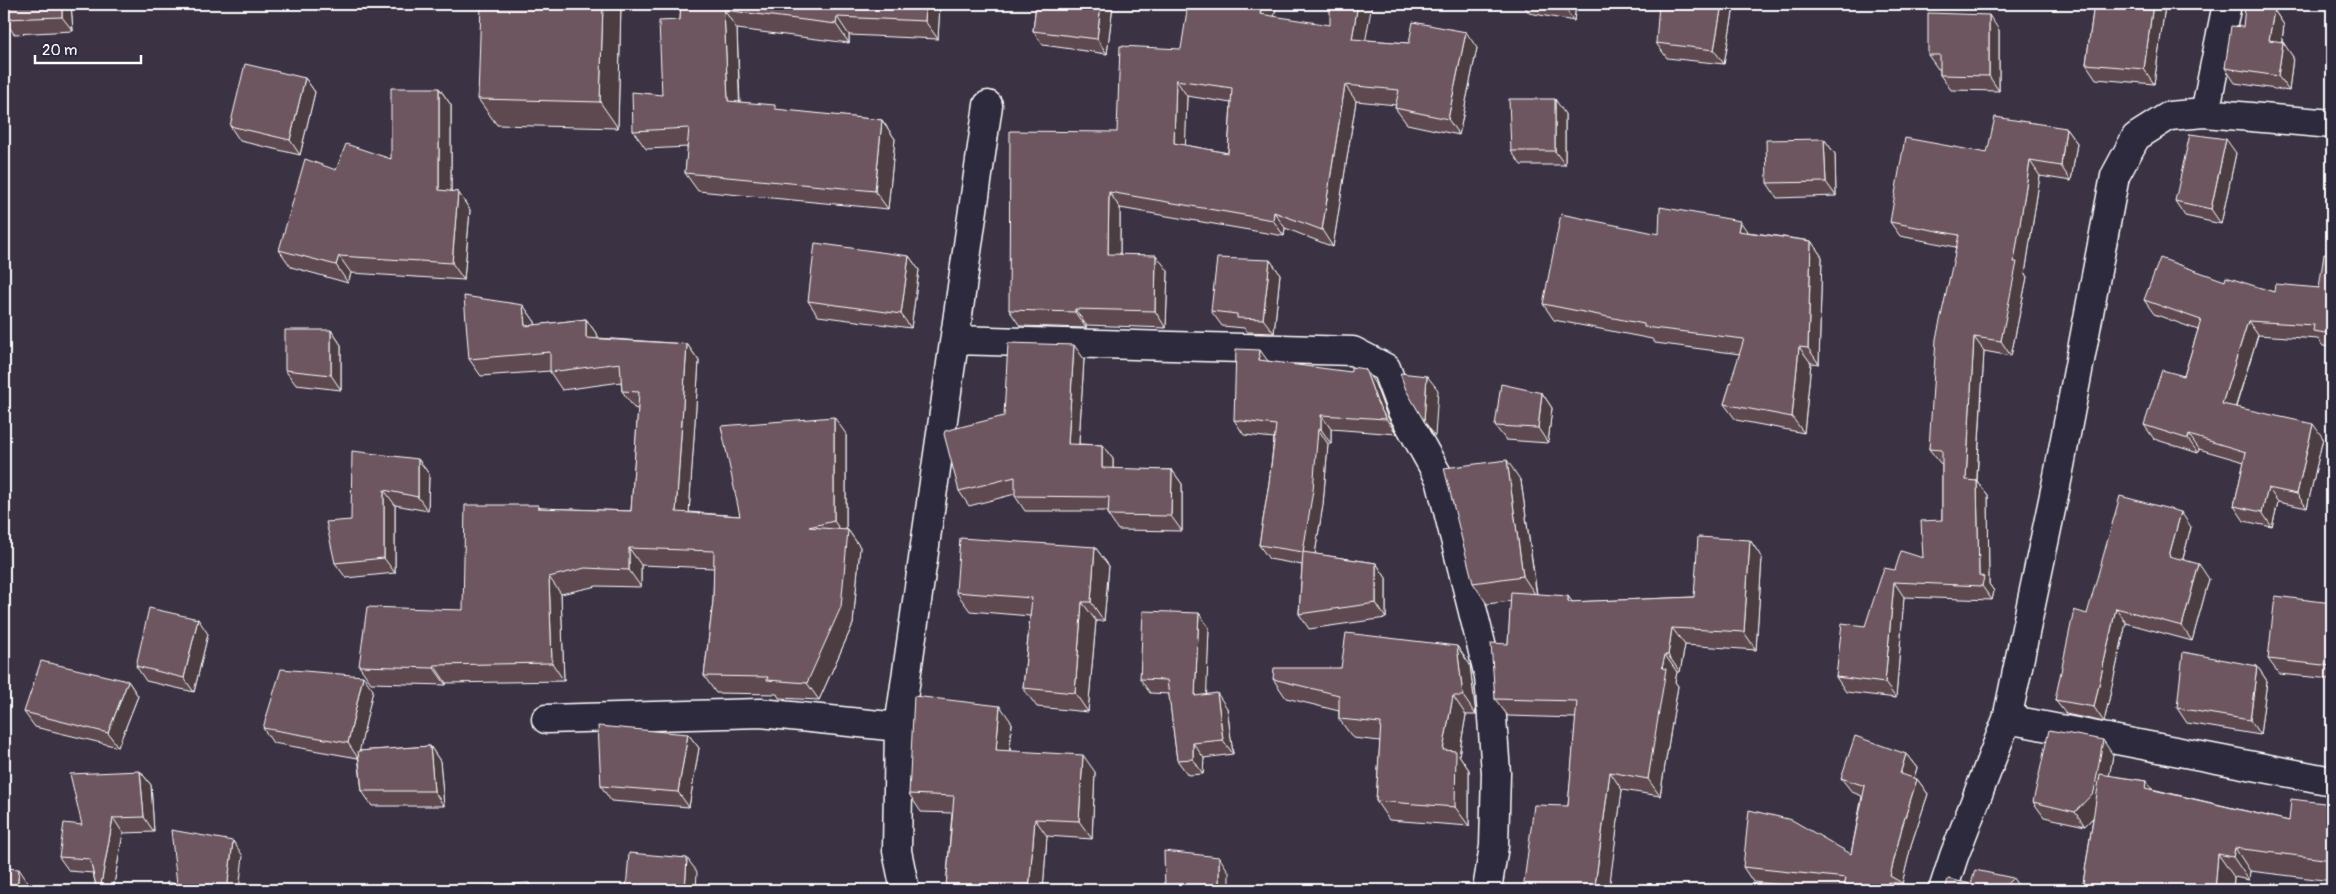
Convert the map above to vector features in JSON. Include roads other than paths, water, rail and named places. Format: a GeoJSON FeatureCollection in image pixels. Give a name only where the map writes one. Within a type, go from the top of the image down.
{"type":"FeatureCollection","features":[{"type":"Feature","properties":{"kind":"street"},"geometry":{"type":"LineString","coordinates":[[2205,113],[2227,4]]}},
{"type":"Feature","properties":{"kind":"street"},"geometry":{"type":"LineString","coordinates":[[905,890],[897,851],[899,727],[988,105]]}},
{"type":"Feature","properties":{"kind":"street"},"geometry":{"type":"LineString","coordinates":[[1943,890],[1954,856],[2007,719],[2058,476],[2115,176],[2136,137],[2169,116],[2205,113],[2332,124]]}},
{"type":"Feature","properties":{"kind":"street"},"geometry":{"type":"LineString","coordinates":[[954,340],[1353,351],[1386,368],[1402,411],[1440,479],[1489,676],[1496,773],[1494,846],[1487,890]]}},
{"type":"Feature","properties":{"kind":"street"},"geometry":{"type":"LineString","coordinates":[[546,719],[761,713],[899,727]]}},
{"type":"Feature","properties":{"kind":"street"},"geometry":{"type":"LineString","coordinates":[[2007,719],[2332,781]]}}]}
